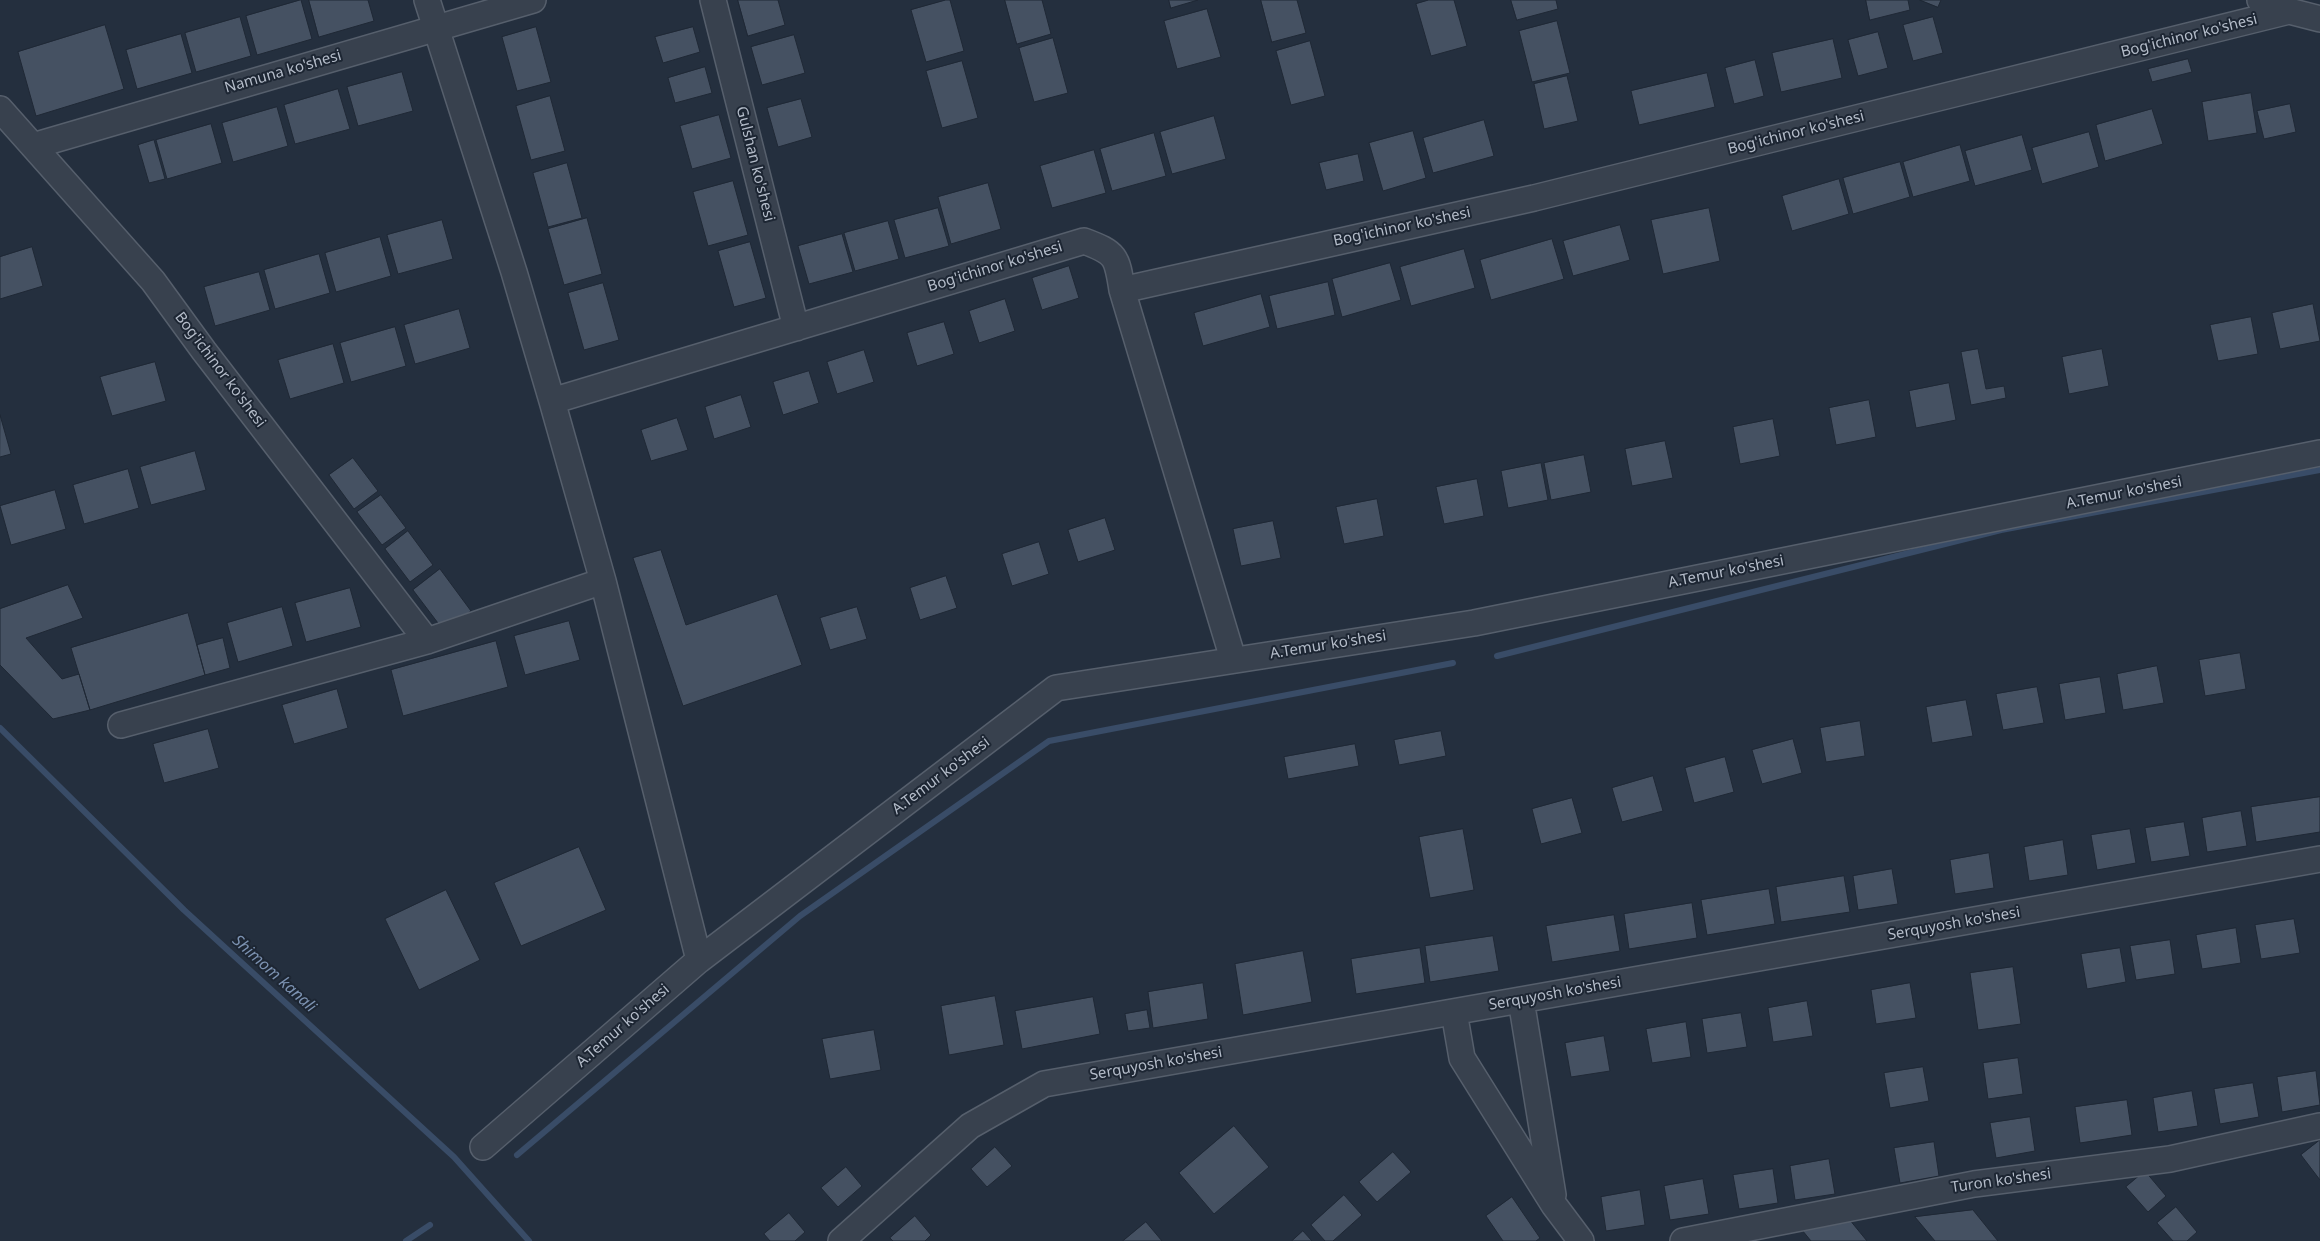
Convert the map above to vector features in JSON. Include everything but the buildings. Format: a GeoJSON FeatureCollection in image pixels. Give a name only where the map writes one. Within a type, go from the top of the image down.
{"type":"FeatureCollection","features":[{"type":"Feature","properties":{"kind":"street"},"geometry":{"type":"LineString","coordinates":[[426,0],[514,272],[552,401],[603,581],[699,960]]}},
{"type":"Feature","properties":{"kind":"street","name":"Namuna ko'shesi"},"geometry":{"type":"LineString","coordinates":[[33,146],[533,0]]}},
{"type":"Feature","properties":{"kind":"street","name":"Gulshan ko'shesi"},"geometry":{"type":"LineString","coordinates":[[713,0],[796,328]]}},
{"type":"Feature","properties":{"kind":"street"},"geometry":{"type":"LineString","coordinates":[[2260,0],[2320,20]]}},
{"type":"Feature","properties":{"kind":"street","name":"Bog'ichinor ko'shesi"},"geometry":{"type":"LineString","coordinates":[[552,401],[1084,240],[1106,249],[1118,262],[1122,290],[1534,198],[2289,11]]}},
{"type":"Feature","properties":{"kind":"street","name":"Bog'ichinor ko'shesi"},"geometry":{"type":"LineString","coordinates":[[0,109],[153,281],[427,642]]}},
{"type":"Feature","properties":{"kind":"street"},"geometry":{"type":"LineString","coordinates":[[1122,290],[1233,659]]}},
{"type":"Feature","properties":{"kind":"street","name":"A.Temur ko'shesi"},"geometry":{"type":"LineString","coordinates":[[483,1148],[699,960],[1056,688],[1474,623],[2320,453]]}},
{"type":"Feature","properties":{"kind":"street"},"geometry":{"type":"LineString","coordinates":[[121,725],[427,642],[603,581]]}},
{"type":"Feature","properties":{"kind":"street","name":"Serquyosh ko'shesi"},"geometry":{"type":"LineString","coordinates":[[841,1241],[970,1126],[1044,1084],[2320,859]]}},
{"type":"Feature","properties":{"kind":"street"},"geometry":{"type":"LineString","coordinates":[[1521,1000],[1554,1205]]}},
{"type":"Feature","properties":{"kind":"street"},"geometry":{"type":"LineString","coordinates":[[1454,1012],[1462,1058],[1554,1205],[1581,1241]]}},
{"type":"Feature","properties":{"kind":"street","name":"Turon ko'shesi"},"geometry":{"type":"LineString","coordinates":[[1683,1241],[1974,1184],[2170,1159],[2320,1126]]}},
{"type":"Feature","properties":{"kind":"waterway"},"geometry":{"type":"LineString","coordinates":[[1497,656],[2001,530],[2320,470]]}},
{"type":"Feature","properties":{"kind":"waterway"},"geometry":{"type":"LineString","coordinates":[[517,1155],[800,916],[1049,741],[1453,663]]}},
{"type":"Feature","properties":{"kind":"waterway","name":"Shimom kanali"},"geometry":{"type":"LineString","coordinates":[[0,728],[184,910],[454,1157],[529,1241]]}},
{"type":"Feature","properties":{"kind":"waterway"},"geometry":{"type":"LineString","coordinates":[[406,1241],[430,1225]]}}]}
